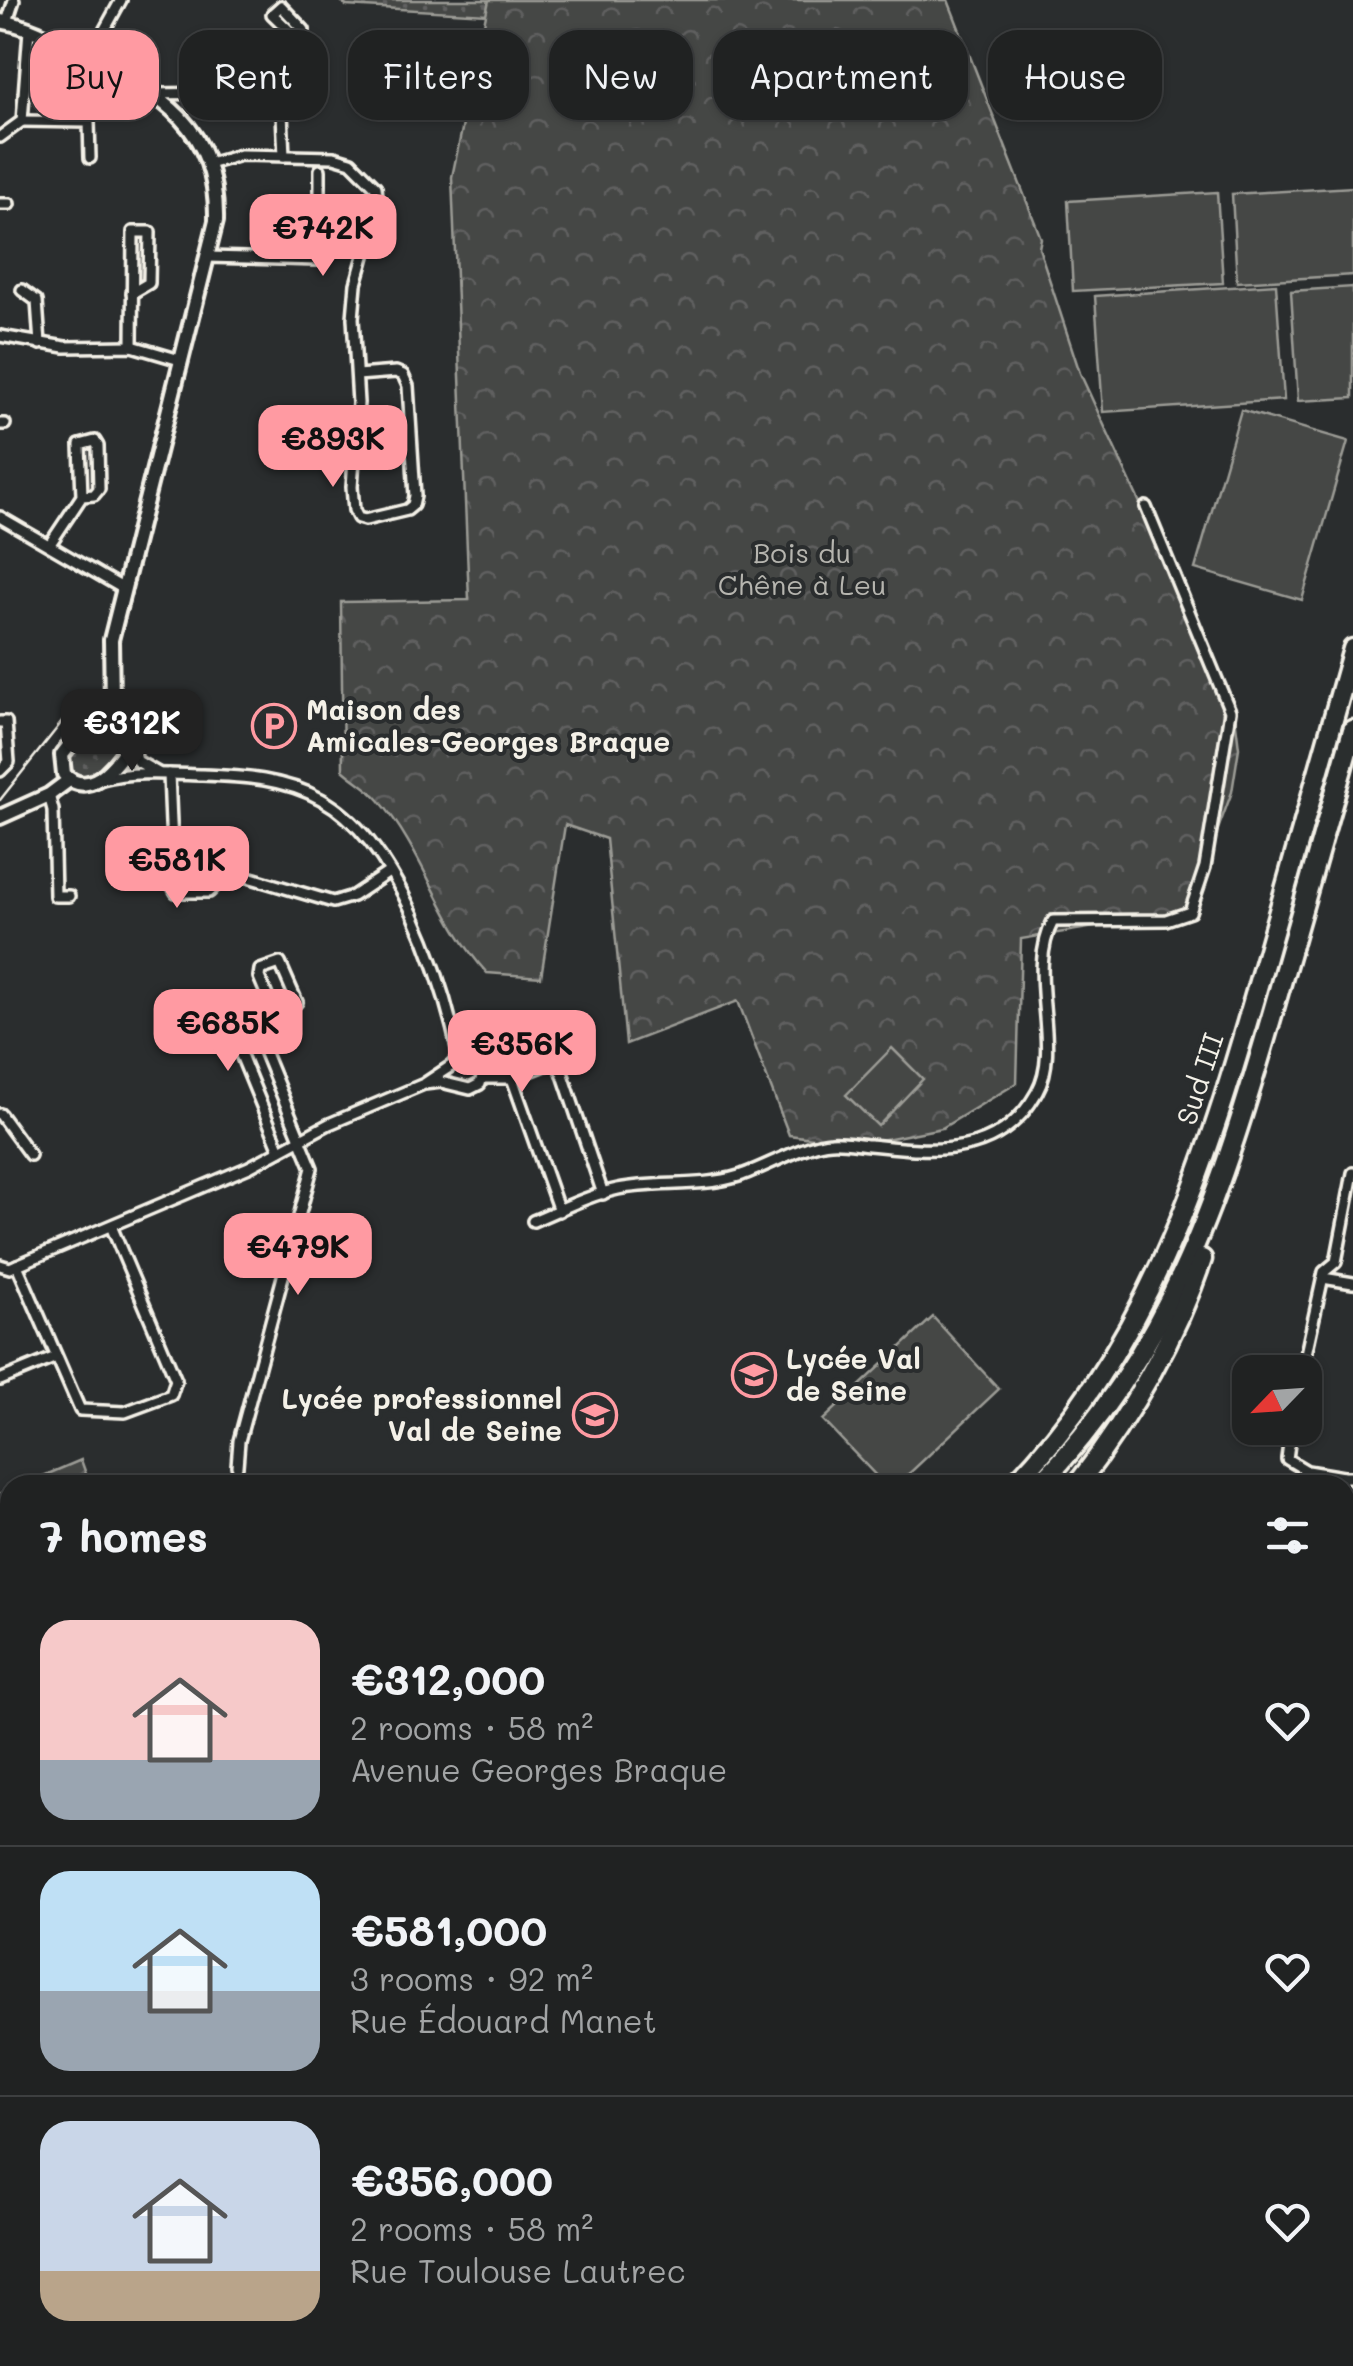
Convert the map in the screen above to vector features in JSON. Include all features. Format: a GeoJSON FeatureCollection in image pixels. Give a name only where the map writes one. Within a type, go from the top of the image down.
{"type":"FeatureCollection","features":[{"type":"Feature","properties":{"kind":"highway","name":"Sud III"},"geometry":{"type":"LineString","coordinates":[[1022,1475],[1084,1404],[1134,1320],[1182,1222],[1231,1080],[1353,649]]}},
{"type":"Feature","properties":{"kind":"highway","name":"Sud III"},"geometry":{"type":"LineString","coordinates":[[1048,1475],[1103,1411],[1158,1326],[1193,1255],[1238,1130],[1353,730]]}},
{"type":"Feature","properties":{"kind":"highway"},"geometry":{"type":"LineString","coordinates":[[1084,1475],[1138,1397],[1182,1312],[1215,1220],[1238,1130]]}},
{"type":"Feature","properties":{"kind":"street"},"geometry":{"type":"LineString","coordinates":[[14,0],[4,22],[29,30],[22,121]]}},
{"type":"Feature","properties":{"kind":"street"},"geometry":{"type":"LineString","coordinates":[[104,30],[121,0]]}},
{"type":"Feature","properties":{"kind":"street"},"geometry":{"type":"LineString","coordinates":[[112,703],[114,670],[110,648],[216,221],[209,164],[198,137],[184,118],[159,99]]}},
{"type":"Feature","properties":{"kind":"street"},"geometry":{"type":"LineString","coordinates":[[283,120],[284,156]]}},
{"type":"Feature","properties":{"kind":"street"},"geometry":{"type":"LineString","coordinates":[[0,137],[22,121],[89,122],[90,158]]}},
{"type":"Feature","properties":{"kind":"street"},"geometry":{"type":"LineString","coordinates":[[209,164],[240,156],[334,157],[352,162],[376,187],[378,207],[356,284],[352,318],[357,375],[354,510],[364,520],[407,510],[414,505],[415,496],[408,386],[396,372],[357,375]]}},
{"type":"Feature","properties":{"kind":"street"},"geometry":{"type":"LineString","coordinates":[[207,258],[320,260],[320,170]]}},
{"type":"Feature","properties":{"kind":"street"},"geometry":{"type":"LineString","coordinates":[[132,294],[149,283],[150,232],[133,232],[132,294],[132,346]]}},
{"type":"Feature","properties":{"kind":"street"},"geometry":{"type":"LineString","coordinates":[[22,290],[38,301],[40,344]]}},
{"type":"Feature","properties":{"kind":"street"},"geometry":{"type":"LineString","coordinates":[[0,336],[65,347],[132,346],[180,360]]}},
{"type":"Feature","properties":{"kind":"street"},"geometry":{"type":"LineString","coordinates":[[50,544],[82,496],[80,445],[95,441],[99,489],[94,495],[82,496]]}},
{"type":"Feature","properties":{"kind":"street"},"geometry":{"type":"LineString","coordinates":[[533,1221],[616,1189],[738,1176],[829,1141],[952,1150],[1007,1129],[1020,1117],[1040,1088],[1045,1063],[1041,970],[1046,934],[1054,920],[1166,920],[1190,912],[1205,868],[1230,712],[1146,507]]}},
{"type":"Feature","properties":{"kind":"street"},"geometry":{"type":"LineString","coordinates":[[0,517],[124,590]]}},
{"type":"Feature","properties":{"kind":"street"},"geometry":{"type":"LineString","coordinates":[[99,780],[132,740],[136,725],[132,712],[112,703],[95,712],[63,752],[62,767],[69,780],[87,785],[99,780],[165,774],[271,781],[322,799],[354,824],[390,872],[426,944],[458,1057]]}},
{"type":"Feature","properties":{"kind":"street"},"geometry":{"type":"LineString","coordinates":[[0,722],[6,722],[10,762],[0,771]]}},
{"type":"Feature","properties":{"kind":"street"},"geometry":{"type":"LineString","coordinates":[[132,740],[137,761],[165,774]]}},
{"type":"Feature","properties":{"kind":"street"},"geometry":{"type":"LineString","coordinates":[[165,774],[172,886],[176,892],[209,892],[229,872]]}},
{"type":"Feature","properties":{"kind":"street"},"geometry":{"type":"LineString","coordinates":[[0,816],[48,795],[69,780]]}},
{"type":"Feature","properties":{"kind":"street"},"geometry":{"type":"LineString","coordinates":[[48,795],[53,810],[55,896],[69,896]]}},
{"type":"Feature","properties":{"kind":"street"},"geometry":{"type":"LineString","coordinates":[[172,848],[180,857],[342,902],[390,872]]}},
{"type":"Feature","properties":{"kind":"street"},"geometry":{"type":"LineString","coordinates":[[275,1014],[259,977],[260,970],[280,963],[297,1002],[275,1014],[232,1032],[280,1150]]}},
{"type":"Feature","properties":{"kind":"street"},"geometry":{"type":"LineString","coordinates":[[238,1466],[239,1441],[312,1168],[253,1024]]}},
{"type":"Feature","properties":{"kind":"street"},"geometry":{"type":"LineString","coordinates":[[0,1265],[17,1265],[249,1167],[300,1139],[424,1084],[458,1057],[469,1055],[479,1059],[550,1036],[603,1194]]}},
{"type":"Feature","properties":{"kind":"street"},"geometry":{"type":"LineString","coordinates":[[479,1059],[483,1078]]}},
{"type":"Feature","properties":{"kind":"street"},"geometry":{"type":"LineString","coordinates":[[424,1084],[440,1082],[470,1089],[483,1078],[512,1078],[558,1060]]}},
{"type":"Feature","properties":{"kind":"street"},"geometry":{"type":"LineString","coordinates":[[451,1066],[456,1086]]}},
{"type":"Feature","properties":{"kind":"street"},"geometry":{"type":"LineString","coordinates":[[512,1078],[559,1211]]}},
{"type":"Feature","properties":{"kind":"street"},"geometry":{"type":"LineString","coordinates":[[0,1114],[30,1155]]}},
{"type":"Feature","properties":{"kind":"street"},"geometry":{"type":"LineString","coordinates":[[1306,1355],[1324,1272],[1336,1262],[1353,1173]]}},
{"type":"Feature","properties":{"kind":"street"},"geometry":{"type":"LineString","coordinates":[[17,1265],[80,1410],[125,1412],[170,1396],[176,1380],[111,1226]]}},
{"type":"Feature","properties":{"kind":"street"},"geometry":{"type":"LineString","coordinates":[[235,1231],[251,1244],[290,1254]]}},
{"type":"Feature","properties":{"kind":"street"},"geometry":{"type":"LineString","coordinates":[[1323,1278],[1353,1283]]}},
{"type":"Feature","properties":{"kind":"street"},"geometry":{"type":"LineString","coordinates":[[0,1380],[56,1357]]}},
{"type":"Feature","properties":{"kind":"street"},"geometry":{"type":"LineString","coordinates":[[1288,1445],[1287,1459],[1307,1471],[1324,1475]]}},
{"type":"Feature","properties":{"kind":"green space"},"geometry":{"type":"Polygon","coordinates":[[[340,0],[489,0],[487,14],[346,6],[340,0]]]}},
{"type":"Feature","properties":{"kind":"green space","name":"Bois du Chêne à Leu"},"geometry":{"type":"Polygon","coordinates":[[[489,0],[948,0],[960,30],[713,30],[713,120],[968,120],[968,51],[988,102],[988,120],[995,120],[1041,238],[1039,248],[1080,373],[1234,707],[1239,748],[1232,792],[1187,912],[1021,939],[1017,1083],[942,1128],[860,1144],[789,1135],[738,1001],[626,1044],[606,839],[565,825],[541,977],[487,973],[457,932],[395,820],[375,796],[343,770],[341,602],[469,600],[452,177],[464,120],[529,120],[529,30],[483,30],[489,0]]]}},
{"type":"Feature","properties":{"kind":"green space"},"geometry":{"type":"Polygon","coordinates":[[[1353,187],[1353,275],[1237,282],[1232,194],[1353,187]]]}},
{"type":"Feature","properties":{"kind":"green space"},"geometry":{"type":"Polygon","coordinates":[[[1217,192],[1223,283],[1073,291],[1068,201],[1217,192]]]}},
{"type":"Feature","properties":{"kind":"green space"},"geometry":{"type":"Polygon","coordinates":[[[1276,284],[1284,400],[1103,412],[1095,296],[1276,284]]]}},
{"type":"Feature","properties":{"kind":"green space"},"geometry":{"type":"Polygon","coordinates":[[[1353,287],[1353,398],[1298,401],[1291,291],[1353,287]]]}},
{"type":"Feature","properties":{"kind":"green space"},"geometry":{"type":"Polygon","coordinates":[[[1241,410],[1348,441],[1302,600],[1195,569],[1241,410]]]}},
{"type":"Feature","properties":{"kind":"green space"},"geometry":{"type":"Polygon","coordinates":[[[114,710],[123,712],[130,731],[94,776],[77,778],[71,773],[68,756],[97,719],[114,710]]]}},
{"type":"Feature","properties":{"kind":"green space"},"geometry":{"type":"Polygon","coordinates":[[[892,1048],[923,1079],[878,1126],[846,1095],[892,1048]]]}},
{"type":"Feature","properties":{"kind":"green space"},"geometry":{"type":"Polygon","coordinates":[[[933,1317],[999,1389],[908,1475],[875,1475],[823,1420],[933,1317]]]}},
{"type":"Feature","properties":{"kind":"green space"},"geometry":{"type":"Polygon","coordinates":[[[81,1460],[86,1475],[46,1475],[81,1460]]]}},
{"type":"Feature","properties":{"kind":"tram line"},"geometry":{"type":"LineString","coordinates":[[0,800],[85,693]]}},
{"type":"Feature","properties":{"kind":"place","name":"Maison des Amicales-Georges Braque"},"geometry":{"type":"Point","coordinates":[274,726]}},
{"type":"Feature","properties":{"kind":"place","name":"Lycée Val de Seine"},"geometry":{"type":"Point","coordinates":[754,1375]}},
{"type":"Feature","properties":{"kind":"place","name":"Lycée professionnel Val de Seine"},"geometry":{"type":"Point","coordinates":[595,1415]}}]}
